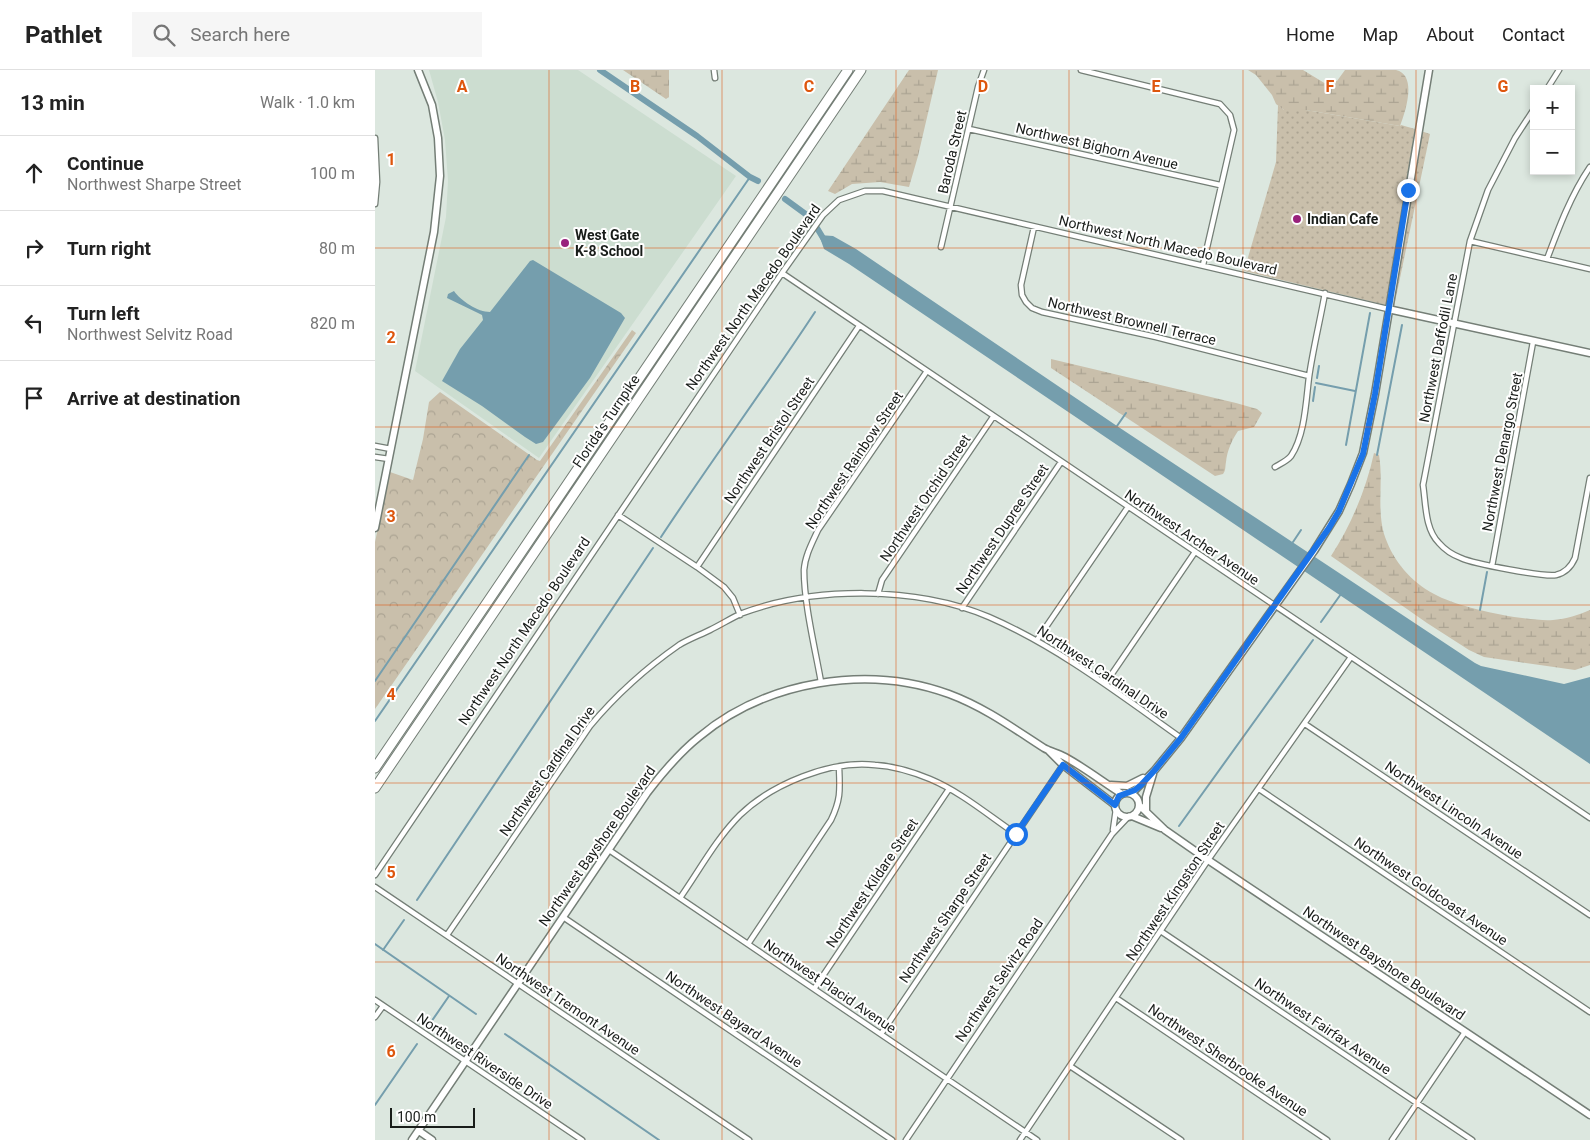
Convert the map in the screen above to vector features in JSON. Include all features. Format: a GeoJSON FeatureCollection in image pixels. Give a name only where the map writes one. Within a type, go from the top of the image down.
{"type":"FeatureCollection","features":[{"type":"Feature","properties":{"kind":"highway","name":"Florida's Turnpike"},"geometry":{"type":"LineString","coordinates":[[375,768],[848,70]]}},
{"type":"Feature","properties":{"kind":"highway","name":"Florida's Turnpike"},"geometry":{"type":"LineString","coordinates":[[375,788],[861,70]]}},
{"type":"Feature","properties":{"kind":"main road"},"geometry":{"type":"LineString","coordinates":[[375,528],[434,232],[440,176],[437,138],[431,105],[419,70]]}},
{"type":"Feature","properties":{"kind":"main road"},"geometry":{"type":"LineString","coordinates":[[1153,773],[1137,812],[1130,816],[1119,814],[1116,807],[1117,799],[1125,793],[1135,790],[1153,773],[1181,738],[1314,551],[1339,511],[1363,454],[1375,394],[1429,70]]}},
{"type":"Feature","properties":{"kind":"main road","name":"Northwest North Macedo Boulevard"},"geometry":{"type":"LineString","coordinates":[[1388,309],[1590,353]]}},
{"type":"Feature","properties":{"kind":"main road","name":"Northwest Bayshore Boulevard"},"geometry":{"type":"LineString","coordinates":[[412,1140],[647,792],[668,767],[700,736],[744,707],[770,696],[821,682],[868,680],[901,682],[941,691],[986,710],[1047,749],[1065,757],[1125,793]]}},
{"type":"Feature","properties":{"kind":"main road","name":"Northwest Bayshore Boulevard"},"geometry":{"type":"LineString","coordinates":[[1047,749],[1063,765],[1116,807]]}},
{"type":"Feature","properties":{"kind":"main road"},"geometry":{"type":"LineString","coordinates":[[1109,785],[1127,786],[1153,773]]}},
{"type":"Feature","properties":{"kind":"main road"},"geometry":{"type":"LineString","coordinates":[[1146,810],[1146,797],[1153,773]]}},
{"type":"Feature","properties":{"kind":"main road"},"geometry":{"type":"LineString","coordinates":[[1125,793],[1133,795],[1139,804]]}},
{"type":"Feature","properties":{"kind":"main road","name":"Northwest Bayshore Boulevard"},"geometry":{"type":"LineString","coordinates":[[1139,804],[1165,830],[1590,1115]]}},
{"type":"Feature","properties":{"kind":"main road","name":"Northwest Bayshore Boulevard"},"geometry":{"type":"LineString","coordinates":[[1130,816],[1165,830]]}},
{"type":"Feature","properties":{"kind":"main road"},"geometry":{"type":"LineString","coordinates":[[419,1131],[432,1140]]}},
{"type":"Feature","properties":{"kind":"street"},"geometry":{"type":"LineString","coordinates":[[714,70],[715,78]]}},
{"type":"Feature","properties":{"kind":"street"},"geometry":{"type":"LineString","coordinates":[[1081,70],[1220,104],[1230,115],[1234,130],[1203,265]]}},
{"type":"Feature","properties":{"kind":"street"},"geometry":{"type":"LineString","coordinates":[[1550,85],[1559,70]]}},
{"type":"Feature","properties":{"kind":"street","name":"Baroda Street"},"geometry":{"type":"LineString","coordinates":[[941,247],[983,71]]}},
{"type":"Feature","properties":{"kind":"street","name":"Northwest Daffodil Lane"},"geometry":{"type":"LineString","coordinates":[[1530,115],[1515,138],[1488,190],[1470,241],[1423,485],[1429,525],[1435,538],[1449,552],[1466,560],[1551,576],[1562,573],[1573,563],[1576,553],[1590,478]]}},
{"type":"Feature","properties":{"kind":"street","name":"Northwest Bighorn Avenue"},"geometry":{"type":"LineString","coordinates":[[969,129],[1220,185]]}},
{"type":"Feature","properties":{"kind":"street"},"geometry":{"type":"LineString","coordinates":[[375,138],[377,182],[375,204]]}},
{"type":"Feature","properties":{"kind":"street"},"geometry":{"type":"LineString","coordinates":[[1547,258],[1562,219],[1580,181],[1590,167]]}},
{"type":"Feature","properties":{"kind":"street","name":"Northwest North Macedo Boulevard"},"geometry":{"type":"LineString","coordinates":[[375,875],[782,274],[823,215],[839,200],[865,191],[883,191],[1388,309]]}},
{"type":"Feature","properties":{"kind":"street","name":"Northwest Brownell Terrace"},"geometry":{"type":"LineString","coordinates":[[1035,228],[1021,286],[1024,298],[1036,310],[1309,376]]}},
{"type":"Feature","properties":{"kind":"street"},"geometry":{"type":"LineString","coordinates":[[1470,241],[1590,269]]}},
{"type":"Feature","properties":{"kind":"street","name":"Northwest Archer Avenue"},"geometry":{"type":"LineString","coordinates":[[782,274],[1590,818]]}},
{"type":"Feature","properties":{"kind":"street"},"geometry":{"type":"LineString","coordinates":[[1275,467],[1290,458],[1295,447],[1305,412],[1309,376],[1325,293]]}},
{"type":"Feature","properties":{"kind":"street","name":"Northwest Bristol Street"},"geometry":{"type":"LineString","coordinates":[[697,567],[859,326]]}},
{"type":"Feature","properties":{"kind":"street","name":"Northwest Denargo Street"},"geometry":{"type":"LineString","coordinates":[[1492,566],[1533,342]]}},
{"type":"Feature","properties":{"kind":"street","name":"Northwest Rainbow Street"},"geometry":{"type":"LineString","coordinates":[[821,682],[804,569],[808,552],[818,530],[927,371]]}},
{"type":"Feature","properties":{"kind":"street","name":"Northwest Orchid Street"},"geometry":{"type":"LineString","coordinates":[[878,594],[882,580],[993,417]]}},
{"type":"Feature","properties":{"kind":"street"},"geometry":{"type":"LineString","coordinates":[[375,446],[391,449]]}},
{"type":"Feature","properties":{"kind":"street"},"geometry":{"type":"LineString","coordinates":[[375,457],[389,459]]}},
{"type":"Feature","properties":{"kind":"street","name":"Northwest Dupree Street"},"geometry":{"type":"LineString","coordinates":[[962,608],[1061,462]]}},
{"type":"Feature","properties":{"kind":"street"},"geometry":{"type":"LineString","coordinates":[[1037,640],[1127,507]]}},
{"type":"Feature","properties":{"kind":"street"},"geometry":{"type":"LineString","coordinates":[[618,515],[724,587],[733,598],[740,614]]}},
{"type":"Feature","properties":{"kind":"street"},"geometry":{"type":"LineString","coordinates":[[1105,684],[1195,552]]}},
{"type":"Feature","properties":{"kind":"street","name":"Northwest Cardinal Drive"},"geometry":{"type":"LineString","coordinates":[[447,935],[590,726],[606,706],[637,677],[681,644],[740,614],[807,597],[844,594],[906,596],[962,608],[987,616],[1037,640],[1105,684],[1181,738]]}},
{"type":"Feature","properties":{"kind":"street","name":"Northwest Kingston Street"},"geometry":{"type":"LineString","coordinates":[[1021,1140],[1209,860],[1351,657]]}},
{"type":"Feature","properties":{"kind":"street","name":"Northwest Lincoln Avenue"},"geometry":{"type":"LineString","coordinates":[[1305,724],[1590,915]]}},
{"type":"Feature","properties":{"kind":"street"},"geometry":{"type":"LineString","coordinates":[[681,898],[722,836],[740,815],[765,795],[796,779],[818,771],[875,764],[907,771],[930,779],[949,789],[1016,834]]}},
{"type":"Feature","properties":{"kind":"street","name":"Northwest Sharpe Street"},"geometry":{"type":"LineString","coordinates":[[881,1034],[1063,765]]}},
{"type":"Feature","properties":{"kind":"street"},"geometry":{"type":"LineString","coordinates":[[747,944],[831,820],[839,804],[839,767]]}},
{"type":"Feature","properties":{"kind":"street","name":"Northwest Goldcoast Avenue"},"geometry":{"type":"LineString","coordinates":[[1259,788],[1590,1012]]}},
{"type":"Feature","properties":{"kind":"street","name":"Northwest Kildare Street"},"geometry":{"type":"LineString","coordinates":[[814,989],[949,789]]}},
{"type":"Feature","properties":{"kind":"street","name":"Northwest Selvitz Road"},"geometry":{"type":"LineString","coordinates":[[1112,834],[1116,807]]}},
{"type":"Feature","properties":{"kind":"street","name":"Northwest Selvitz Road"},"geometry":{"type":"LineString","coordinates":[[906,1140],[1112,834],[1130,816]]}},
{"type":"Feature","properties":{"kind":"street","name":"Northwest Placid Avenue"},"geometry":{"type":"LineString","coordinates":[[609,850],[1037,1140]]}},
{"type":"Feature","properties":{"kind":"street","name":"Northwest Tremont Avenue"},"geometry":{"type":"LineString","coordinates":[[375,887],[749,1140]]}},
{"type":"Feature","properties":{"kind":"street","name":"Northwest Bayard Avenue"},"geometry":{"type":"LineString","coordinates":[[563,917],[892,1140]]}},
{"type":"Feature","properties":{"kind":"street","name":"Northwest Fairfax Avenue"},"geometry":{"type":"LineString","coordinates":[[1162,932],[1472,1140]]}},
{"type":"Feature","properties":{"kind":"street","name":"Northwest Sherbrooke Avenue"},"geometry":{"type":"LineString","coordinates":[[1116,998],[1327,1140]]}},
{"type":"Feature","properties":{"kind":"street","name":"Northwest Riverside Drive"},"geometry":{"type":"LineString","coordinates":[[375,1000],[582,1140]]}},
{"type":"Feature","properties":{"kind":"street"},"geometry":{"type":"LineString","coordinates":[[375,1017],[383,1006]]}},
{"type":"Feature","properties":{"kind":"street"},"geometry":{"type":"LineString","coordinates":[[1392,1140],[1465,1032]]}},
{"type":"Feature","properties":{"kind":"street"},"geometry":{"type":"LineString","coordinates":[[1070,1066],[1181,1140]]}},
{"type":"Feature","properties":{"kind":"shaded area","name":"West Gate K-8 School"},"geometry":{"type":"Polygon","coordinates":[[[429,70],[578,70],[736,176],[539,458],[415,371],[446,217],[448,181],[445,140],[438,102],[429,70]]]}},
{"type":"Feature","properties":{"kind":"green space"},"geometry":{"type":"Polygon","coordinates":[[[623,70],[669,70],[669,97],[666,99],[623,70]]]}},
{"type":"Feature","properties":{"kind":"green space"},"geometry":{"type":"Polygon","coordinates":[[[909,70],[938,70],[909,187],[880,182],[852,184],[835,194],[828,191],[909,70]]]}},
{"type":"Feature","properties":{"kind":"green space"},"geometry":{"type":"Polygon","coordinates":[[[1248,70],[1303,70],[1326,84],[1337,81],[1345,70],[1396,70],[1403,73],[1407,79],[1407,104],[1400,126],[1306,110],[1284,110],[1276,104],[1272,95],[1256,75],[1248,70]]]}},
{"type":"Feature","properties":{"kind":"green space"},"geometry":{"type":"Polygon","coordinates":[[[1278,105],[1284,110],[1306,110],[1401,125],[1415,129],[1386,305],[1244,271],[1276,162],[1278,105]]]}},
{"type":"Feature","properties":{"kind":"green space"},"geometry":{"type":"Polygon","coordinates":[[[1421,131],[1430,134],[1394,307],[1392,307],[1421,131]]]}},
{"type":"Feature","properties":{"kind":"green space"},"geometry":{"type":"Polygon","coordinates":[[[632,330],[636,333],[375,709],[375,542],[390,472],[413,480],[423,439],[429,402],[440,392],[540,461],[632,330]]]}},
{"type":"Feature","properties":{"kind":"green space"},"geometry":{"type":"Polygon","coordinates":[[[1051,359],[1236,403],[1257,409],[1262,413],[1254,427],[1238,431],[1229,450],[1224,473],[1215,476],[1051,368],[1051,359]]]}},
{"type":"Feature","properties":{"kind":"green space"},"geometry":{"type":"Polygon","coordinates":[[[1374,453],[1379,455],[1383,531],[1396,559],[1407,574],[1422,586],[1448,601],[1494,613],[1527,619],[1553,620],[1563,619],[1590,610],[1590,665],[1575,670],[1484,657],[1469,650],[1427,623],[1331,556],[1357,507],[1374,453]]]}},
{"type":"Feature","properties":{"kind":"water"},"geometry":{"type":"Polygon","coordinates":[[[819,235],[833,236],[856,249],[1117,426],[1475,663],[1481,666],[1564,684],[1590,677],[1590,764],[849,264],[824,249],[819,235]]]}},
{"type":"Feature","properties":{"kind":"water"},"geometry":{"type":"Polygon","coordinates":[[[533,260],[621,313],[625,318],[590,378],[543,442],[536,444],[482,406],[442,381],[460,349],[483,320],[482,315],[447,298],[448,294],[454,291],[470,305],[485,312],[490,312],[530,261],[533,260]]]}},
{"type":"Feature","properties":{"kind":"waterway"},"geometry":{"type":"LineString","coordinates":[[600,70],[697,136],[750,177],[758,181]]}},
{"type":"Feature","properties":{"kind":"waterway"},"geometry":{"type":"LineString","coordinates":[[375,721],[750,177]]}},
{"type":"Feature","properties":{"kind":"waterway"},"geometry":{"type":"LineString","coordinates":[[785,199],[811,218],[826,243]]}},
{"type":"Feature","properties":{"kind":"waterway"},"geometry":{"type":"LineString","coordinates":[[661,537],[815,312]]}},
{"type":"Feature","properties":{"kind":"waterway"},"geometry":{"type":"LineString","coordinates":[[1346,445],[1370,313]]}},
{"type":"Feature","properties":{"kind":"waterway"},"geometry":{"type":"LineString","coordinates":[[1377,455],[1402,325]]}},
{"type":"Feature","properties":{"kind":"waterway"},"geometry":{"type":"LineString","coordinates":[[1317,378],[1319,366]]}},
{"type":"Feature","properties":{"kind":"waterway"},"geometry":{"type":"LineString","coordinates":[[1316,383],[1355,391]]}},
{"type":"Feature","properties":{"kind":"waterway"},"geometry":{"type":"LineString","coordinates":[[1313,401],[1315,387]]}},
{"type":"Feature","properties":{"kind":"waterway"},"geometry":{"type":"LineString","coordinates":[[1117,426],[1126,413]]}},
{"type":"Feature","properties":{"kind":"waterway"},"geometry":{"type":"LineString","coordinates":[[375,681],[529,455]]}},
{"type":"Feature","properties":{"kind":"waterway"},"geometry":{"type":"LineString","coordinates":[[1293,542],[1301,530]]}},
{"type":"Feature","properties":{"kind":"waterway"},"geometry":{"type":"LineString","coordinates":[[417,900],[653,548]]}},
{"type":"Feature","properties":{"kind":"waterway"},"geometry":{"type":"LineString","coordinates":[[1480,610],[1487,572]]}},
{"type":"Feature","properties":{"kind":"waterway"},"geometry":{"type":"LineString","coordinates":[[1321,622],[1341,594]]}},
{"type":"Feature","properties":{"kind":"waterway"},"geometry":{"type":"LineString","coordinates":[[1179,826],[1313,640]]}},
{"type":"Feature","properties":{"kind":"waterway"},"geometry":{"type":"LineString","coordinates":[[383,950],[404,920]]}},
{"type":"Feature","properties":{"kind":"waterway"},"geometry":{"type":"LineString","coordinates":[[375,944],[476,1014]]}},
{"type":"Feature","properties":{"kind":"waterway"},"geometry":{"type":"LineString","coordinates":[[429,1025],[449,996]]}},
{"type":"Feature","properties":{"kind":"waterway"},"geometry":{"type":"LineString","coordinates":[[505,1034],[659,1140]]}},
{"type":"Feature","properties":{"kind":"waterway"},"geometry":{"type":"LineString","coordinates":[[375,1105],[417,1044]]}},
{"type":"Feature","properties":{"kind":"place","name":"Indian Cafe"},"geometry":{"type":"Point","coordinates":[1297,219]}},
{"type":"Feature","properties":{"kind":"place","name":"West Gate K-8 School"},"geometry":{"type":"Point","coordinates":[565,243]}},
{"type":"Feature","properties":{"kind":"route"},"geometry":{"type":"LineString","coordinates":[[1016,834],[1063,765],[1115,805],[1121,794],[1135,790],[1141,785],[1181,738],[1329,528],[1339,511],[1363,454],[1375,394],[1408,190]]}}]}
